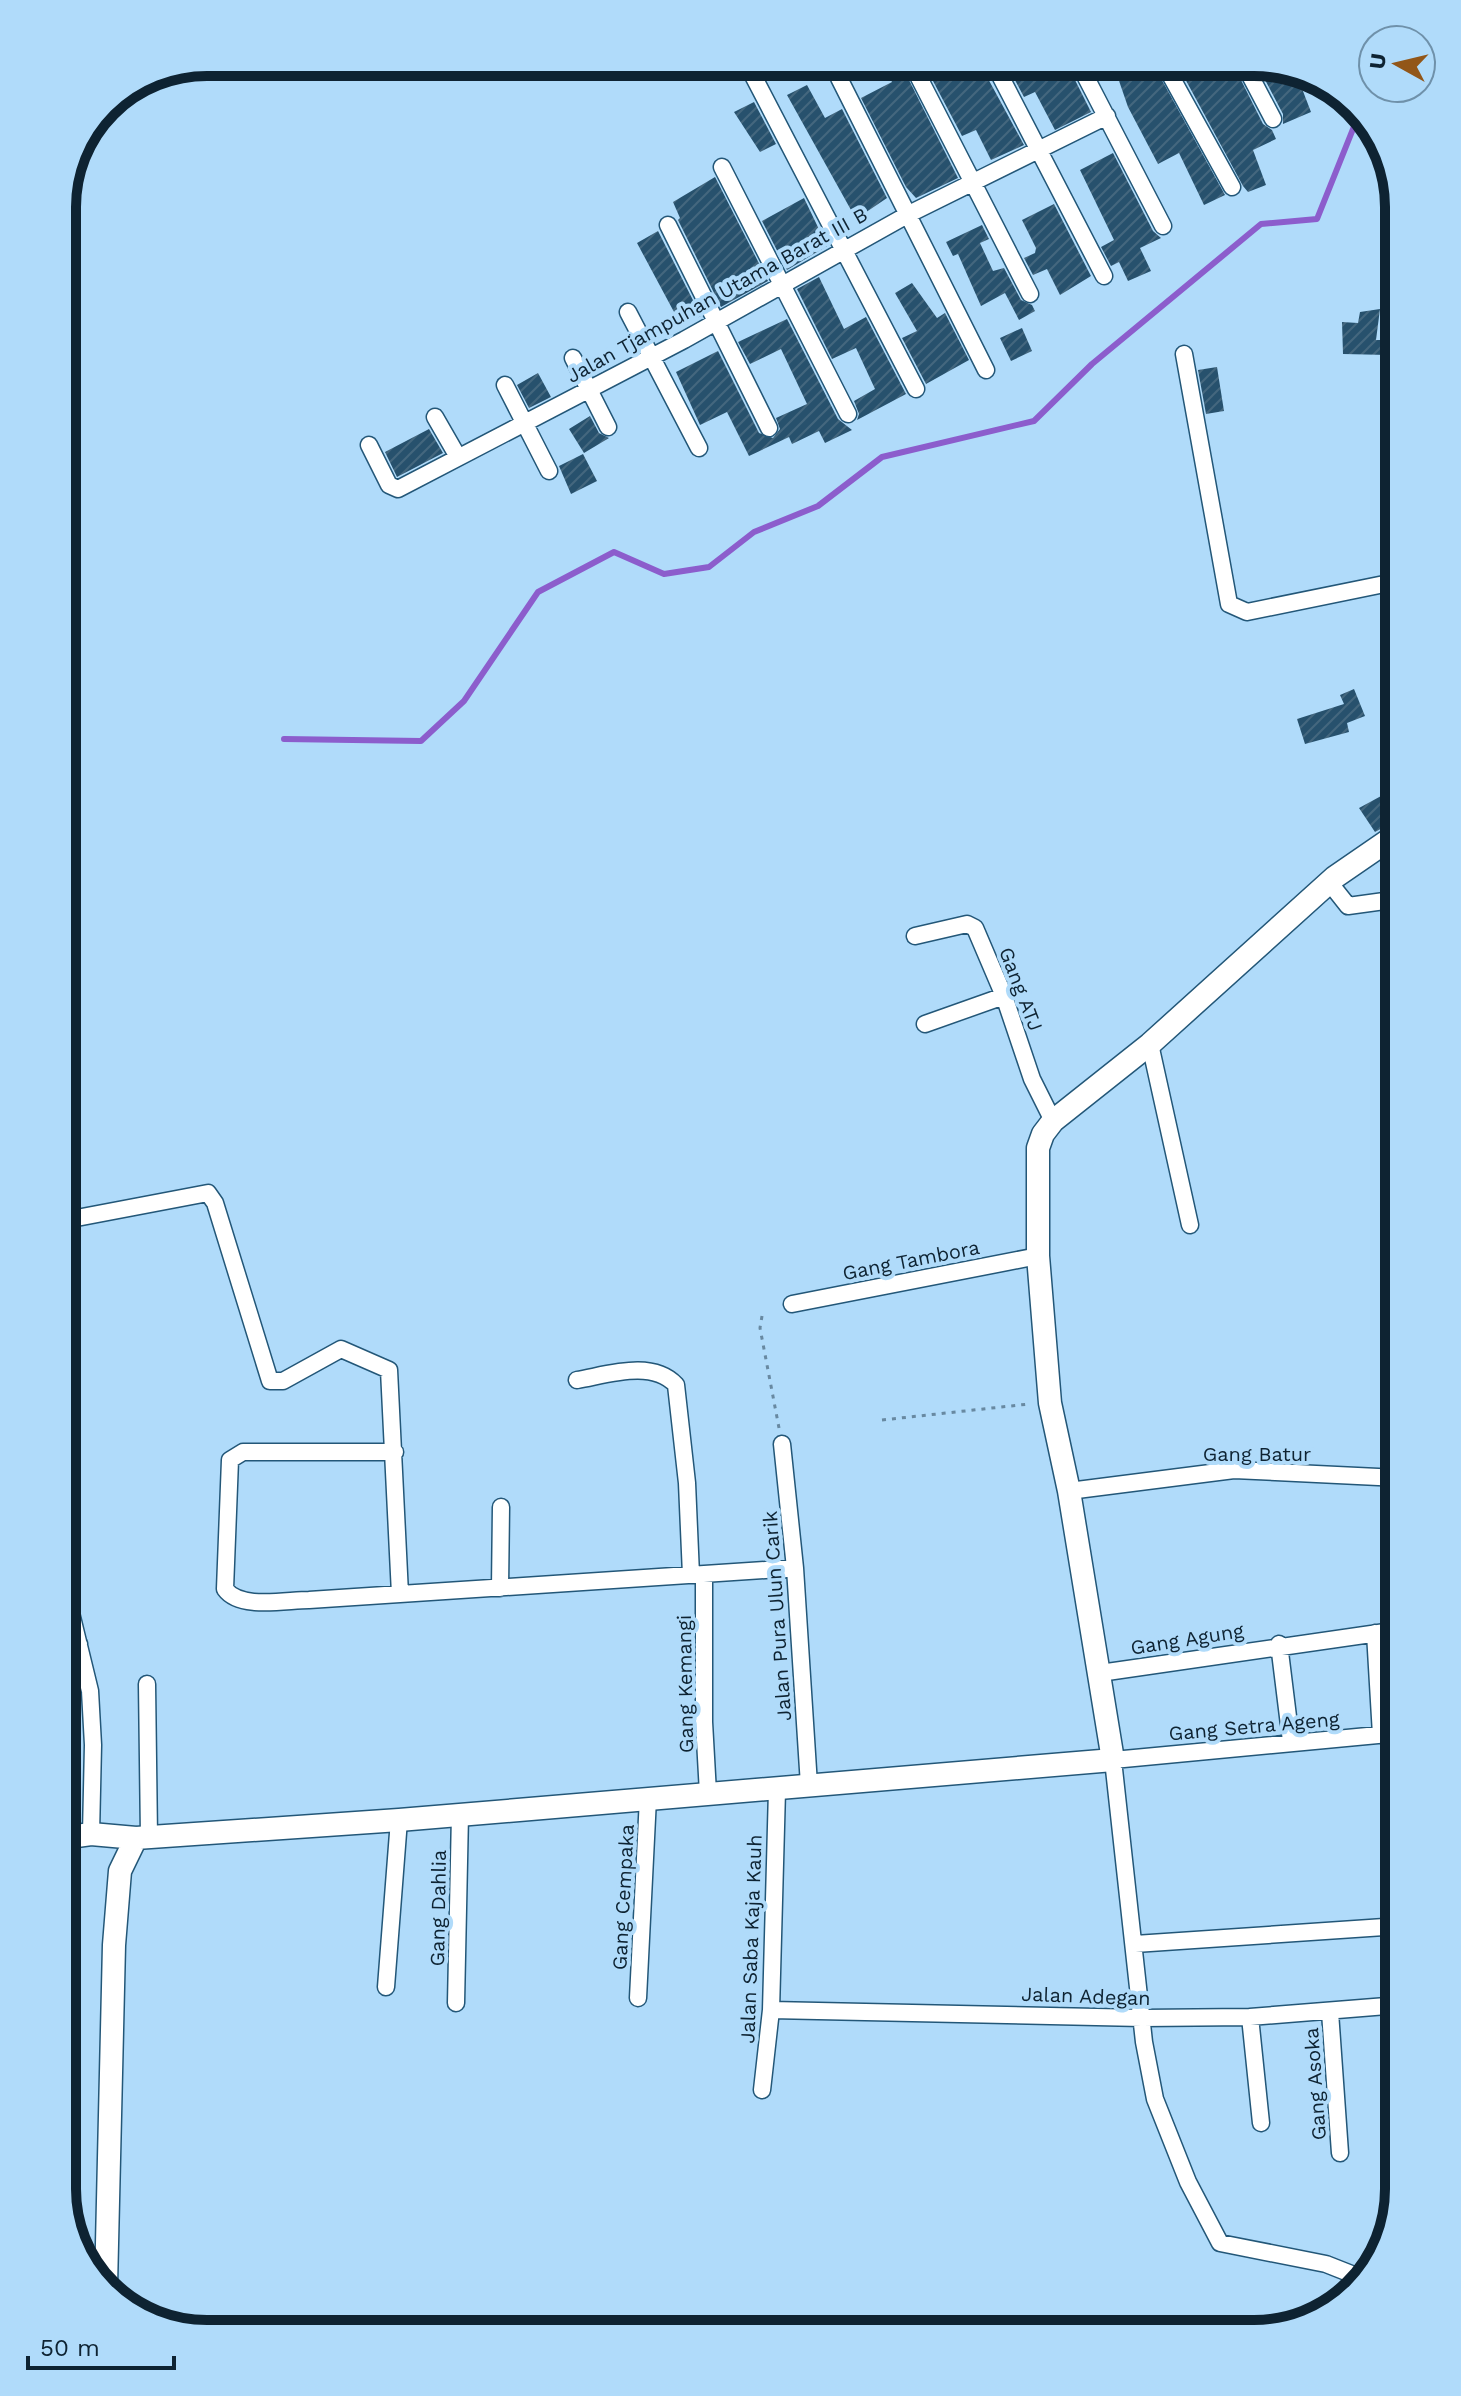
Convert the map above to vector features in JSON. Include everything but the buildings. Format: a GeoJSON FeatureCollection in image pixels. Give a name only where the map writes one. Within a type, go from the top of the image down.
{"type":"FeatureCollection","features":[{"type":"Feature","properties":{"kind":"street"},"geometry":{"type":"LineString","coordinates":[[753,76],[916,389]]}},
{"type":"Feature","properties":{"kind":"street"},"geometry":{"type":"LineString","coordinates":[[918,76],[1030,294]]}},
{"type":"Feature","properties":{"kind":"street"},"geometry":{"type":"LineString","coordinates":[[1000,76],[1104,276]]}},
{"type":"Feature","properties":{"kind":"street"},"geometry":{"type":"LineString","coordinates":[[1086,76],[1163,226]]}},
{"type":"Feature","properties":{"kind":"street"},"geometry":{"type":"LineString","coordinates":[[1171,76],[1232,187]]}},
{"type":"Feature","properties":{"kind":"street"},"geometry":{"type":"LineString","coordinates":[[1250,76],[1273,119]]}},
{"type":"Feature","properties":{"kind":"street"},"geometry":{"type":"LineString","coordinates":[[839,78],[986,370]]}},
{"type":"Feature","properties":{"kind":"street","name":"Jalan Tjampuhan Utama Barat III B"},"geometry":{"type":"LineString","coordinates":[[369,445],[393,488],[398,489],[716,322],[909,214],[1107,116]]}},
{"type":"Feature","properties":{"kind":"street"},"geometry":{"type":"LineString","coordinates":[[722,167],[848,414]]}},
{"type":"Feature","properties":{"kind":"street"},"geometry":{"type":"LineString","coordinates":[[668,225],[769,428]]}},
{"type":"Feature","properties":{"kind":"street"},"geometry":{"type":"LineString","coordinates":[[628,312],[699,448]]}},
{"type":"Feature","properties":{"kind":"street"},"geometry":{"type":"LineString","coordinates":[[1184,354],[1229,604],[1247,612],[1385,584]]}},
{"type":"Feature","properties":{"kind":"street"},"geometry":{"type":"LineString","coordinates":[[573,358],[608,427]]}},
{"type":"Feature","properties":{"kind":"street"},"geometry":{"type":"LineString","coordinates":[[505,385],[549,471]]}},
{"type":"Feature","properties":{"kind":"street"},"geometry":{"type":"LineString","coordinates":[[435,417],[458,457]]}},
{"type":"Feature","properties":{"kind":"street"},"geometry":{"type":"LineString","coordinates":[[1353,2275],[1220,2243],[1188,2182],[1155,2099],[1142,2018],[1100,1673],[1069,1491],[1050,1403],[1038,1256],[1036,1165],[1043,1134],[1053,1121],[1151,1053],[1329,882],[1385,843]]}},
{"type":"Feature","properties":{"kind":"street"},"geometry":{"type":"LineString","coordinates":[[1329,882],[1348,906],[1385,901]]}},
{"type":"Feature","properties":{"kind":"street","name":"Gang ATJ"},"geometry":{"type":"LineString","coordinates":[[915,936],[971,925],[1004,996],[1032,1079],[1053,1121]]}},
{"type":"Feature","properties":{"kind":"street"},"geometry":{"type":"LineString","coordinates":[[925,1024],[1004,996]]}},
{"type":"Feature","properties":{"kind":"street"},"geometry":{"type":"LineString","coordinates":[[1151,1053],[1190,1225]]}},
{"type":"Feature","properties":{"kind":"street"},"geometry":{"type":"LineString","coordinates":[[76,1218],[210,1194],[266,1377],[270,1381],[283,1381],[341,1349],[383,1365],[391,1374],[400,1594]]}},
{"type":"Feature","properties":{"kind":"street","name":"Gang Tambora"},"geometry":{"type":"LineString","coordinates":[[792,1304],[1038,1256]]}},
{"type":"Feature","properties":{"kind":"street","name":"Gang Kemangi"},"geometry":{"type":"LineString","coordinates":[[577,1380],[636,1371],[663,1375],[676,1385],[698,1574],[708,1793]]}},
{"type":"Feature","properties":{"kind":"street","name":"Jalan Pura Ulun Carik"},"geometry":{"type":"LineString","coordinates":[[782,1444],[795,1568],[809,1785]]}},
{"type":"Feature","properties":{"kind":"street"},"geometry":{"type":"LineString","coordinates":[[395,1452],[243,1452],[230,1460],[225,1589],[233,1597],[249,1601],[795,1568]]}},
{"type":"Feature","properties":{"kind":"street","name":"Gang Batur"},"geometry":{"type":"LineString","coordinates":[[1069,1491],[1234,1470],[1385,1477]]}},
{"type":"Feature","properties":{"kind":"street"},"geometry":{"type":"LineString","coordinates":[[500,1588],[501,1507]]}},
{"type":"Feature","properties":{"kind":"street"},"geometry":{"type":"LineString","coordinates":[[76,1632],[90,1691],[91,1834]]}},
{"type":"Feature","properties":{"kind":"street","name":"Gang Agung"},"geometry":{"type":"LineString","coordinates":[[1100,1673],[1279,1644],[1385,1632]]}},
{"type":"Feature","properties":{"kind":"street"},"geometry":{"type":"LineString","coordinates":[[1375,1633],[1381,1735]]}},
{"type":"Feature","properties":{"kind":"street"},"geometry":{"type":"LineString","coordinates":[[1279,1644],[1291,1741]]}},
{"type":"Feature","properties":{"kind":"street"},"geometry":{"type":"LineString","coordinates":[[106,2273],[114,1945],[120,1871],[143,1838],[147,1684]]}},
{"type":"Feature","properties":{"kind":"street","name":"Gang Setra Ageng"},"geometry":{"type":"LineString","coordinates":[[1113,1760],[1385,1735]]}},
{"type":"Feature","properties":{"kind":"street"},"geometry":{"type":"LineString","coordinates":[[76,1836],[91,1834],[143,1838],[399,1820],[1113,1760]]}},
{"type":"Feature","properties":{"kind":"street","name":"Jalan Saba Kaja Kauh"},"geometry":{"type":"LineString","coordinates":[[762,2090],[771,2010],[777,1790]]}},
{"type":"Feature","properties":{"kind":"street","name":"Gang Cempaka"},"geometry":{"type":"LineString","coordinates":[[638,1998],[648,1798]]}},
{"type":"Feature","properties":{"kind":"street","name":"Gang Dahlia"},"geometry":{"type":"LineString","coordinates":[[456,2003],[460,1814]]}},
{"type":"Feature","properties":{"kind":"street"},"geometry":{"type":"LineString","coordinates":[[386,1987],[399,1820]]}},
{"type":"Feature","properties":{"kind":"street"},"geometry":{"type":"LineString","coordinates":[[1135,1944],[1385,1927]]}},
{"type":"Feature","properties":{"kind":"street","name":"Jalan Adegan"},"geometry":{"type":"LineString","coordinates":[[771,2010],[1142,2018],[1250,2017],[1385,2006]]}},
{"type":"Feature","properties":{"kind":"street","name":"Gang Asoka"},"geometry":{"type":"LineString","coordinates":[[1330,2012],[1340,2153]]}},
{"type":"Feature","properties":{"kind":"street"},"geometry":{"type":"LineString","coordinates":[[1250,2017],[1261,2123]]}},
{"type":"Feature","properties":{"kind":"street"},"geometry":{"type":"LineString","coordinates":[[1345,2271],[1356,2271]]}},
{"type":"Feature","properties":{"kind":"path"},"geometry":{"type":"LineString","coordinates":[[762,1316],[760,1328],[782,1444]]}},
{"type":"Feature","properties":{"kind":"path"},"geometry":{"type":"LineString","coordinates":[[882,1420],[1050,1403]]}},
{"type":"Feature","properties":{"kind":"waterway"},"geometry":{"type":"LineString","coordinates":[[284,739],[421,741],[464,701],[538,592],[614,552],[664,574],[709,567],[754,532],[818,506],[882,457],[1034,421],[1092,364],[1261,224],[1317,219],[1355,124]]}}]}
